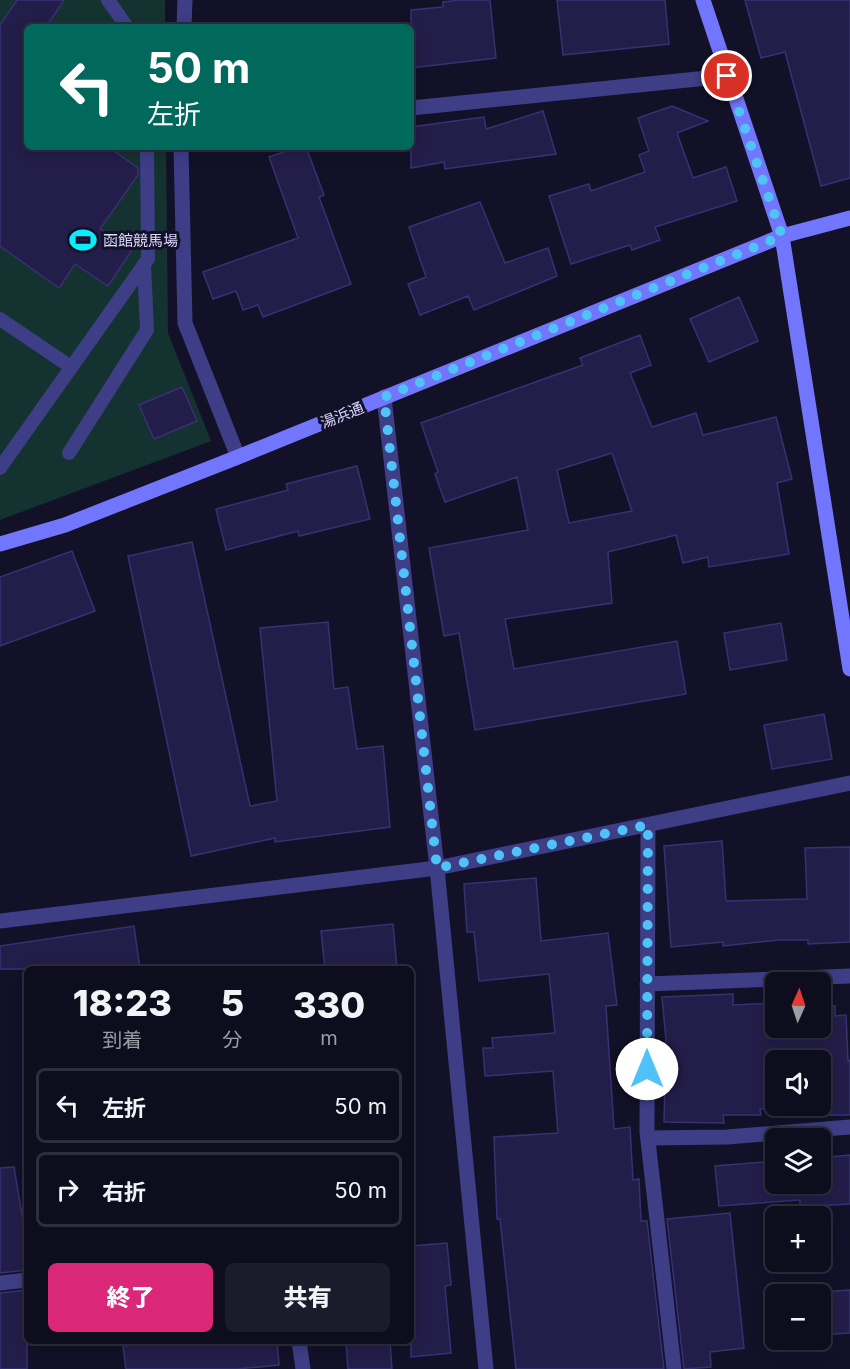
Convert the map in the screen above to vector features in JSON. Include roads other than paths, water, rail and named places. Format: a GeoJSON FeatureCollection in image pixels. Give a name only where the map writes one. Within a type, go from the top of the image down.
{"type":"FeatureCollection","features":[{"type":"Feature","properties":{"kind":"street"},"geometry":{"type":"LineString","coordinates":[[184,0],[184,24]]}},
{"type":"Feature","properties":{"kind":"street"},"geometry":{"type":"LineString","coordinates":[[703,0],[782,236],[850,669]]}},
{"type":"Feature","properties":{"kind":"street"},"geometry":{"type":"LineString","coordinates":[[414,108],[727,76]]}},
{"type":"Feature","properties":{"kind":"street"},"geometry":{"type":"LineString","coordinates":[[181,150],[185,323],[238,457]]}},
{"type":"Feature","properties":{"kind":"street","name":"湯浜通"},"geometry":{"type":"LineString","coordinates":[[0,544],[65,525],[238,457],[782,236],[850,218]]}},
{"type":"Feature","properties":{"kind":"street"},"geometry":{"type":"LineString","coordinates":[[384,397],[437,868],[486,1369]]}},
{"type":"Feature","properties":{"kind":"street"},"geometry":{"type":"LineString","coordinates":[[0,921],[437,868],[850,783]]}},
{"type":"Feature","properties":{"kind":"street"},"geometry":{"type":"LineString","coordinates":[[648,825],[648,1138],[674,1369]]}},
{"type":"Feature","properties":{"kind":"street"},"geometry":{"type":"LineString","coordinates":[[647,984],[850,976]]}},
{"type":"Feature","properties":{"kind":"street"},"geometry":{"type":"LineString","coordinates":[[648,1138],[727,1137],[850,1127]]}},
{"type":"Feature","properties":{"kind":"street"},"geometry":{"type":"LineString","coordinates":[[0,1283],[24,1280]]}},
{"type":"Feature","properties":{"kind":"street"},"geometry":{"type":"LineString","coordinates":[[299,1344],[303,1369]]}},
{"type":"Feature","properties":{"kind":"lane"},"geometry":{"type":"LineString","coordinates":[[108,0],[125,24]]}},
{"type":"Feature","properties":{"kind":"lane"},"geometry":{"type":"LineString","coordinates":[[0,468],[148,259],[147,150]]}},
{"type":"Feature","properties":{"kind":"lane"},"geometry":{"type":"LineString","coordinates":[[69,453],[147,330],[144,264]]}},
{"type":"Feature","properties":{"kind":"lane"},"geometry":{"type":"LineString","coordinates":[[0,320],[71,367]]}},
{"type":"Feature","properties":{"kind":"place","name":"函館競馬場"},"geometry":{"type":"Point","coordinates":[83,240]}}]}
